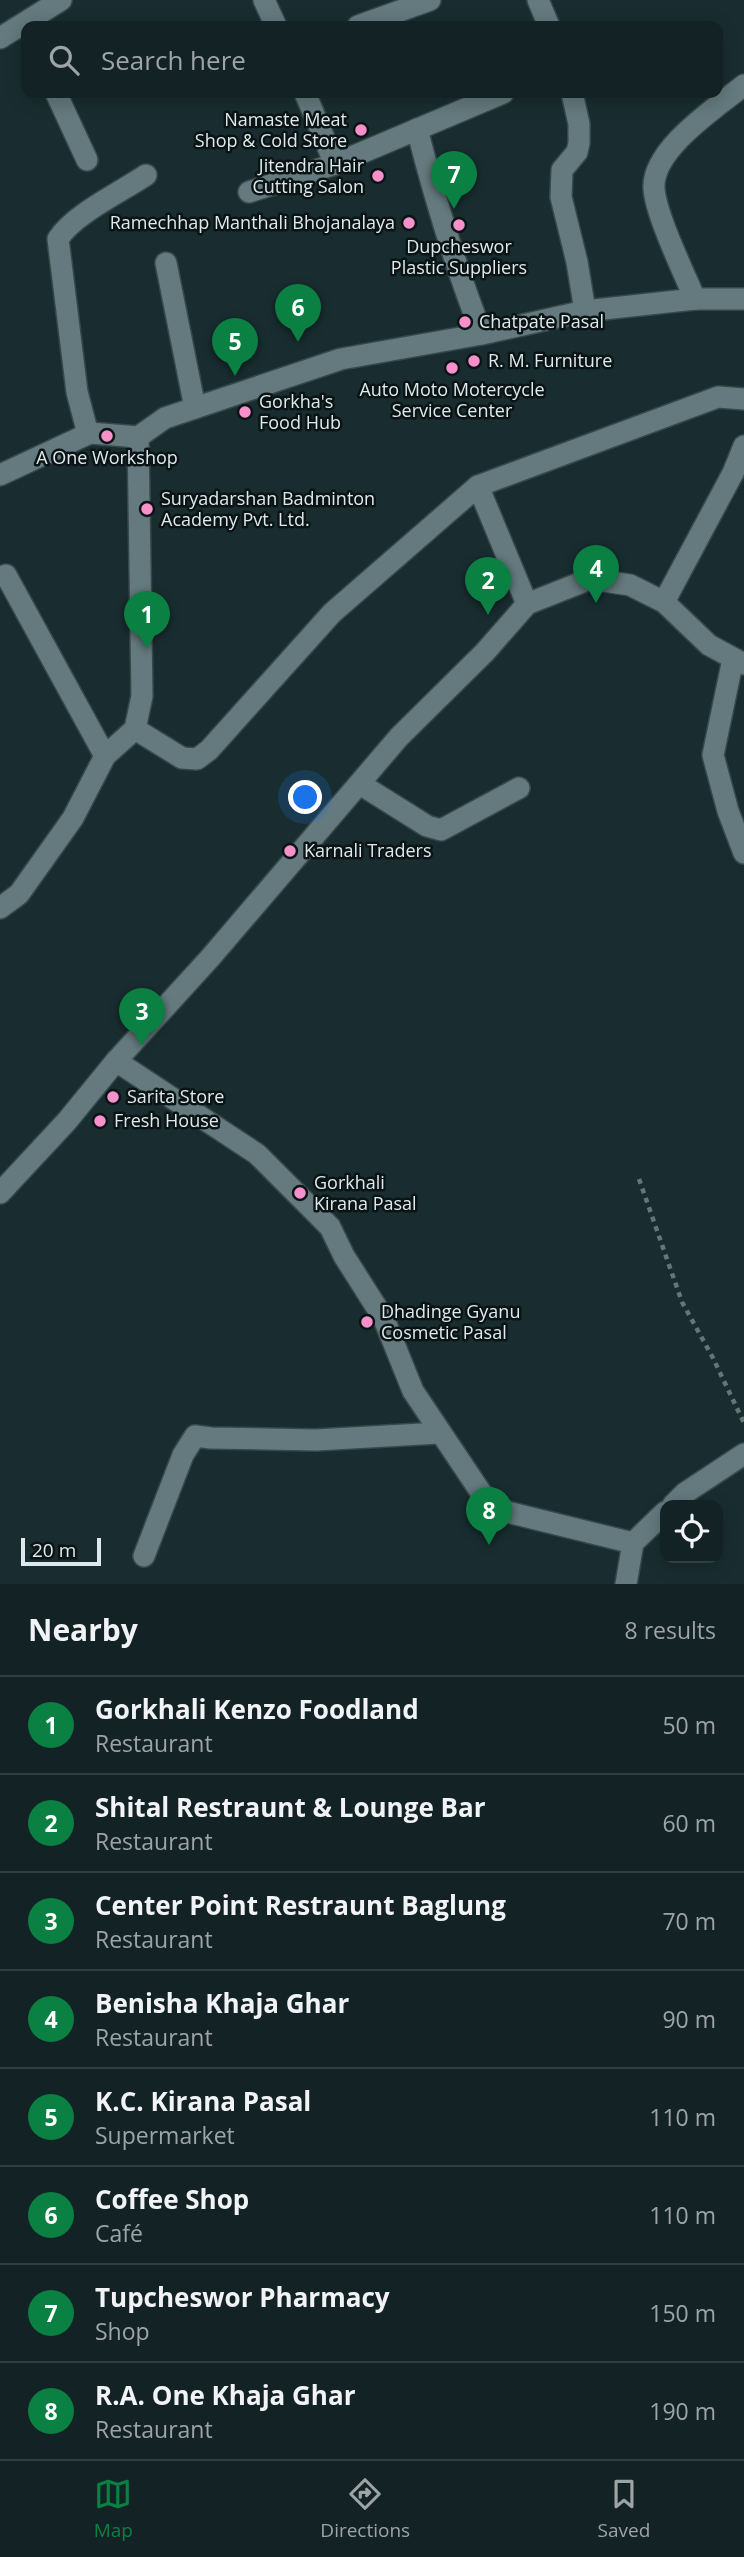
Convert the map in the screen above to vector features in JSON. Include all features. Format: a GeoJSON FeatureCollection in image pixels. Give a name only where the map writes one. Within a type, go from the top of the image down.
{"type":"FeatureCollection","features":[{"type":"Feature","properties":{"kind":"street"},"geometry":{"type":"LineString","coordinates":[[35,21],[61,0]]}},
{"type":"Feature","properties":{"kind":"street"},"geometry":{"type":"LineString","coordinates":[[264,0],[274,21]]}},
{"type":"Feature","properties":{"kind":"street"},"geometry":{"type":"LineString","coordinates":[[372,21],[430,0]]}},
{"type":"Feature","properties":{"kind":"street"},"geometry":{"type":"LineString","coordinates":[[538,0],[547,21]]}},
{"type":"Feature","properties":{"kind":"street"},"geometry":{"type":"LineString","coordinates":[[0,38],[21,32]]}},
{"type":"Feature","properties":{"kind":"street"},"geometry":{"type":"LineString","coordinates":[[695,299],[660,212],[654,188],[656,172],[679,139],[744,85]]}},
{"type":"Feature","properties":{"kind":"street"},"geometry":{"type":"LineString","coordinates":[[59,98],[87,160]]}},
{"type":"Feature","properties":{"kind":"street"},"geometry":{"type":"LineString","coordinates":[[307,98],[335,164]]}},
{"type":"Feature","properties":{"kind":"street"},"geometry":{"type":"LineString","coordinates":[[249,192],[335,164],[491,98]]}},
{"type":"Feature","properties":{"kind":"street"},"geometry":{"type":"LineString","coordinates":[[573,98],[579,124],[579,142],[577,152],[562,170],[561,197],[577,262],[585,311]]}},
{"type":"Feature","properties":{"kind":"street"},"geometry":{"type":"LineString","coordinates":[[417,128],[457,270],[482,334]]}},
{"type":"Feature","properties":{"kind":"street"},"geometry":{"type":"LineString","coordinates":[[88,435],[77,391],[58,239],[87,214],[146,175]]}},
{"type":"Feature","properties":{"kind":"street"},"geometry":{"type":"LineString","coordinates":[[166,263],[195,408]]}},
{"type":"Feature","properties":{"kind":"street"},"geometry":{"type":"LineString","coordinates":[[0,475],[88,435],[138,437],[165,418],[341,359],[482,334],[585,311],[695,299],[744,299]]}},
{"type":"Feature","properties":{"kind":"street"},"geometry":{"type":"LineString","coordinates":[[135,729],[182,758],[197,759],[209,750],[332,612],[478,486],[718,397],[744,399]]}},
{"type":"Feature","properties":{"kind":"street"},"geometry":{"type":"LineString","coordinates":[[0,908],[19,894],[73,818],[106,756],[135,729],[142,696],[138,437]]}},
{"type":"Feature","properties":{"kind":"street"},"geometry":{"type":"LineString","coordinates":[[664,602],[733,473],[744,446]]}},
{"type":"Feature","properties":{"kind":"street"},"geometry":{"type":"LineString","coordinates":[[478,486],[527,604]]}},
{"type":"Feature","properties":{"kind":"street"},"geometry":{"type":"LineString","coordinates":[[6,575],[106,756]]}},
{"type":"Feature","properties":{"kind":"street"},"geometry":{"type":"LineString","coordinates":[[0,1193],[210,958],[399,737],[485,652],[527,604],[590,579],[630,585],[664,602],[709,645],[739,662],[713,755],[728,811],[744,853]]}},
{"type":"Feature","properties":{"kind":"street"},"geometry":{"type":"LineString","coordinates":[[360,784],[427,826],[441,830],[519,788]]}},
{"type":"Feature","properties":{"kind":"street"},"geometry":{"type":"LineString","coordinates":[[116,1061],[257,1154],[330,1227],[344,1256],[384,1319],[413,1391],[482,1493],[508,1512],[633,1543]]}},
{"type":"Feature","properties":{"kind":"street"},"geometry":{"type":"LineString","coordinates":[[144,1556],[183,1455],[195,1436],[316,1440],[439,1433]]}},
{"type":"Feature","properties":{"kind":"street"},"geometry":{"type":"LineString","coordinates":[[678,1500],[744,1454]]}},
{"type":"Feature","properties":{"kind":"street"},"geometry":{"type":"LineString","coordinates":[[626,1584],[633,1543],[660,1517]]}},
{"type":"Feature","properties":{"kind":"path"},"geometry":{"type":"LineString","coordinates":[[639,1179],[682,1302],[744,1423]]}},
{"type":"Feature","properties":{"kind":"place","name":"Namaste Meat Shop & Cold Store"},"geometry":{"type":"Point","coordinates":[361,130]}},
{"type":"Feature","properties":{"kind":"place","name":"Jitendra Hair Cutting Salon"},"geometry":{"type":"Point","coordinates":[378,176]}},
{"type":"Feature","properties":{"kind":"place","name":"Tupcheswor Pharmacy"},"geometry":{"type":"Point","coordinates":[454,209]}},
{"type":"Feature","properties":{"kind":"place","name":"Ramechhap Manthali Bhojanalaya"},"geometry":{"type":"Point","coordinates":[409,223]}},
{"type":"Feature","properties":{"kind":"place","name":"Dupcheswor Plastic Suppliers"},"geometry":{"type":"Point","coordinates":[459,225]}},
{"type":"Feature","properties":{"kind":"place","name":"Chatpate Pasal"},"geometry":{"type":"Point","coordinates":[465,322]}},
{"type":"Feature","properties":{"kind":"place","name":"Coffee Shop"},"geometry":{"type":"Point","coordinates":[298,342]}},
{"type":"Feature","properties":{"kind":"place","name":"R. M. Furniture"},"geometry":{"type":"Point","coordinates":[474,361]}},
{"type":"Feature","properties":{"kind":"place","name":"Auto Moto Motercycle Service Center"},"geometry":{"type":"Point","coordinates":[452,368]}},
{"type":"Feature","properties":{"kind":"place","name":"K.C. Kirana Pasal"},"geometry":{"type":"Point","coordinates":[235,376]}},
{"type":"Feature","properties":{"kind":"place","name":"Gorkha's Food Hub"},"geometry":{"type":"Point","coordinates":[245,412]}},
{"type":"Feature","properties":{"kind":"place","name":"A One Workshop"},"geometry":{"type":"Point","coordinates":[107,436]}},
{"type":"Feature","properties":{"kind":"place","name":"Suryadarshan Badminton Academy Pvt. Ltd."},"geometry":{"type":"Point","coordinates":[147,509]}},
{"type":"Feature","properties":{"kind":"place","name":"Benisha Khaja Ghar"},"geometry":{"type":"Point","coordinates":[596,603]}},
{"type":"Feature","properties":{"kind":"place","name":"Shital Restraunt & Lounge Bar"},"geometry":{"type":"Point","coordinates":[488,615]}},
{"type":"Feature","properties":{"kind":"place","name":"Gorkhali Kenzo Foodland"},"geometry":{"type":"Point","coordinates":[147,649]}},
{"type":"Feature","properties":{"kind":"place","name":"Karnali Traders"},"geometry":{"type":"Point","coordinates":[290,851]}},
{"type":"Feature","properties":{"kind":"place","name":"Center Point Restraunt Baglung"},"geometry":{"type":"Point","coordinates":[142,1046]}},
{"type":"Feature","properties":{"kind":"place","name":"Sarita Store"},"geometry":{"type":"Point","coordinates":[113,1097]}},
{"type":"Feature","properties":{"kind":"place","name":"Fresh House"},"geometry":{"type":"Point","coordinates":[100,1121]}},
{"type":"Feature","properties":{"kind":"place","name":"Gorkhali Kirana Pasal"},"geometry":{"type":"Point","coordinates":[300,1193]}},
{"type":"Feature","properties":{"kind":"place","name":"Dhadinge Gyanu Cosmetic Pasal"},"geometry":{"type":"Point","coordinates":[367,1322]}},
{"type":"Feature","properties":{"kind":"place","name":"R.A. One Khaja Ghar"},"geometry":{"type":"Point","coordinates":[489,1545]}}]}
